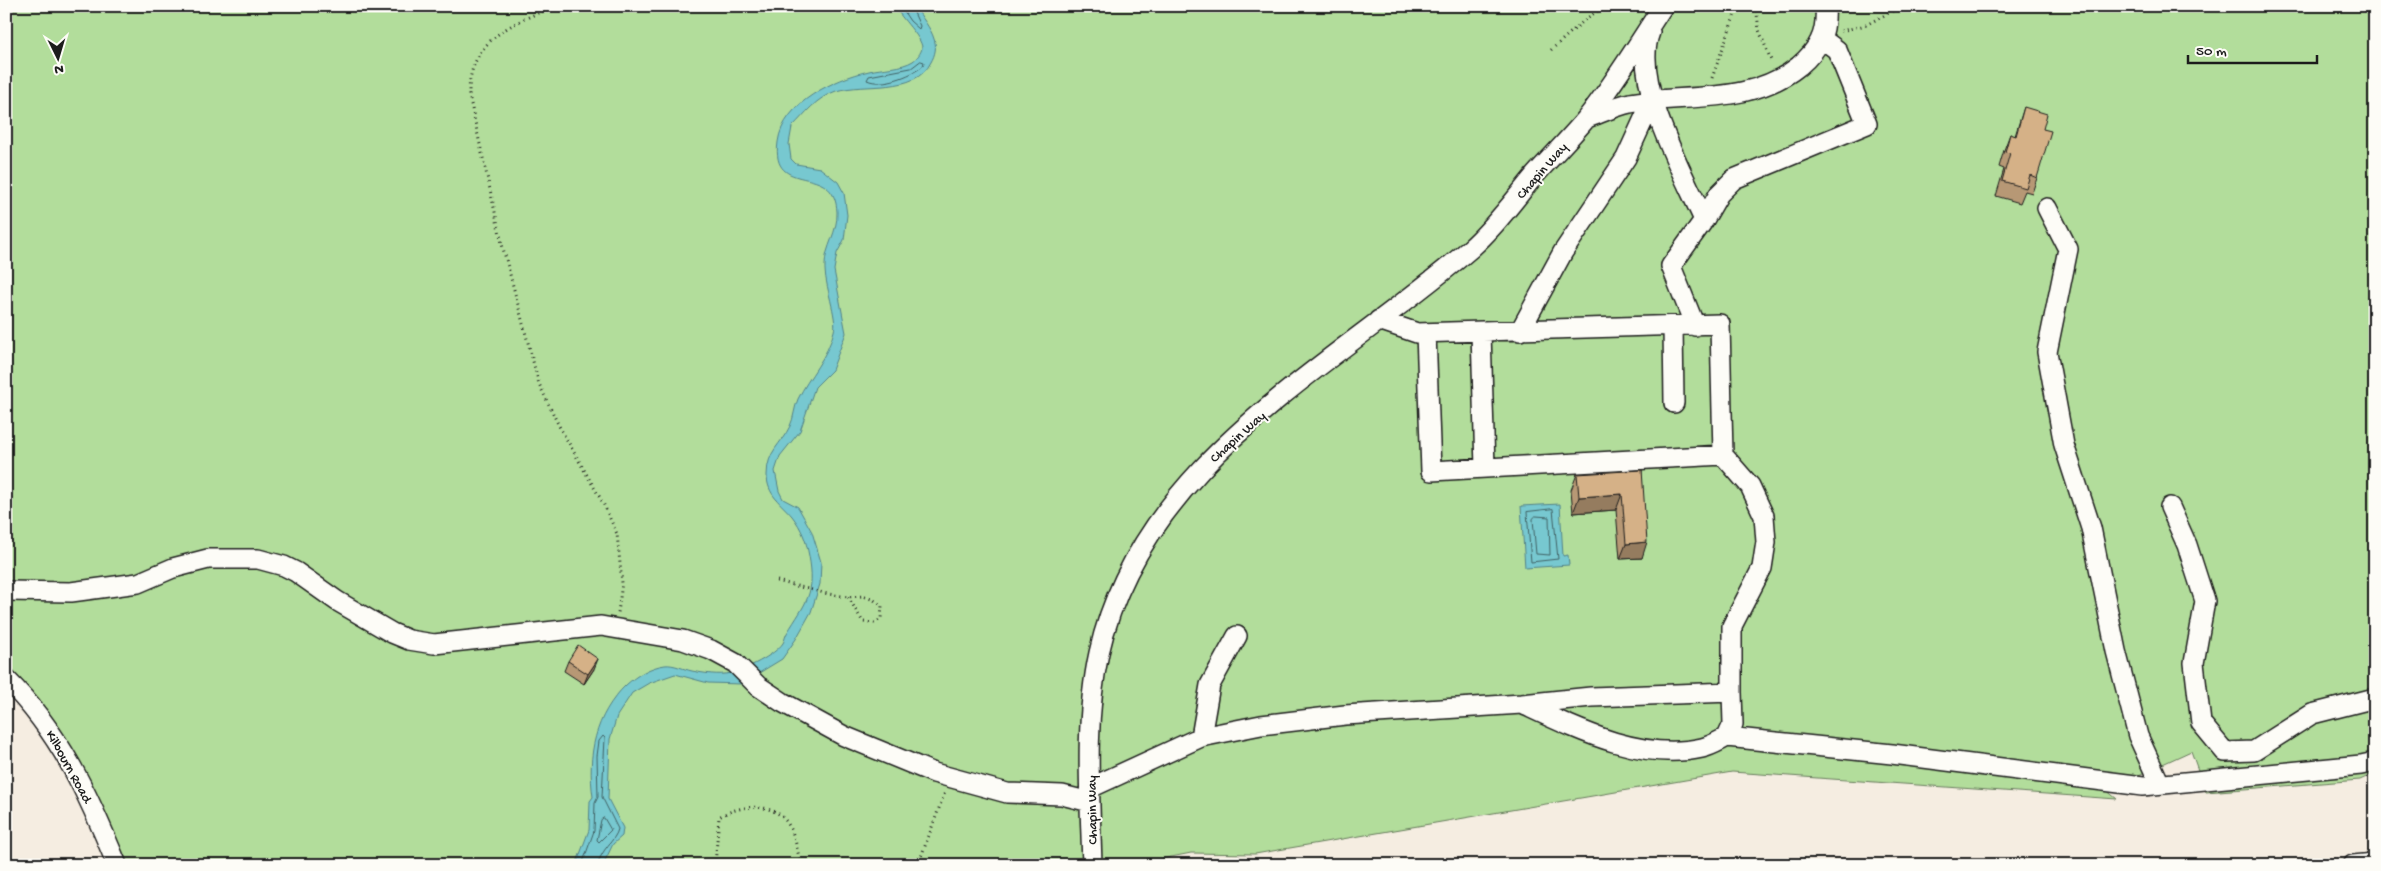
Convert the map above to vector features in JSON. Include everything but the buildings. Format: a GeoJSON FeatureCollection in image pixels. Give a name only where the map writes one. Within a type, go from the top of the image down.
{"type":"FeatureCollection","features":[{"type":"Feature","properties":{"kind":"street"},"geometry":{"type":"LineString","coordinates":[[1587,118],[1628,104],[1711,97],[1751,90],[1780,79],[1809,58],[1824,32],[1824,6]]}},
{"type":"Feature","properties":{"kind":"street"},"geometry":{"type":"LineString","coordinates":[[1660,12],[1646,41],[1645,61],[1652,101],[1704,220]]}},
{"type":"Feature","properties":{"kind":"street","name":"Chapin Way"},"geometry":{"type":"LineString","coordinates":[[1092,865],[1090,795],[1092,697],[1099,653],[1112,605],[1136,555],[1160,519],[1203,466],[1256,419],[1473,247],[1587,118],[1660,12]]}},
{"type":"Feature","properties":{"kind":"street"},"geometry":{"type":"LineString","coordinates":[[1695,326],[1671,266],[1704,220],[1719,194],[1734,178],[1867,124],[1837,50],[1824,32]]}},
{"type":"Feature","properties":{"kind":"street"},"geometry":{"type":"LineString","coordinates":[[1520,331],[1563,252],[1626,158],[1652,101]]}},
{"type":"Feature","properties":{"kind":"street"},"geometry":{"type":"LineString","coordinates":[[2047,208],[2068,249],[2047,352],[2064,445],[2092,528],[2116,652],[2138,736],[2160,784]]}},
{"type":"Feature","properties":{"kind":"street"},"geometry":{"type":"LineString","coordinates":[[1379,320],[1416,333],[1720,324],[1723,455],[1750,486],[1764,516],[1766,542],[1762,568],[1732,626],[1733,724],[1727,737]]}},
{"type":"Feature","properties":{"kind":"street"},"geometry":{"type":"LineString","coordinates":[[1673,326],[1674,403]]}},
{"type":"Feature","properties":{"kind":"street"},"geometry":{"type":"LineString","coordinates":[[1482,332],[1485,468]]}},
{"type":"Feature","properties":{"kind":"street"},"geometry":{"type":"LineString","coordinates":[[1426,333],[1431,470],[1723,455]]}},
{"type":"Feature","properties":{"kind":"street"},"geometry":{"type":"LineString","coordinates":[[2170,507],[2187,545],[2205,601],[2194,663],[2201,722],[2225,752],[2254,751],[2312,714],[2375,698]]}},
{"type":"Feature","properties":{"kind":"street"},"geometry":{"type":"LineString","coordinates":[[6,591],[64,592],[111,587],[138,583],[173,568],[208,559],[246,558],[284,566],[337,601],[409,640],[434,644],[564,628],[601,626],[683,640],[711,650],[735,663],[758,686],[782,702],[844,736],[934,773],[1007,793],[1090,795],[1141,766],[1201,737],[1261,725],[1345,715],[1522,704],[1591,697],[1732,692]]}},
{"type":"Feature","properties":{"kind":"street"},"geometry":{"type":"LineString","coordinates":[[1201,737],[1210,684],[1237,636]]}},
{"type":"Feature","properties":{"kind":"street","name":"Kilbourn Road"},"geometry":{"type":"LineString","coordinates":[[6,679],[48,726],[75,769],[117,865]]}},
{"type":"Feature","properties":{"kind":"street"},"geometry":{"type":"LineString","coordinates":[[1522,704],[1578,730],[1642,749],[1667,752],[1703,748],[1727,737],[1892,754],[2143,786],[2361,765],[2375,762]]}},
{"type":"Feature","properties":{"kind":"street"},"geometry":{"type":"LineString","coordinates":[[2353,865],[2375,863]]}},
{"type":"Feature","properties":{"kind":"path"},"geometry":{"type":"LineString","coordinates":[[557,6],[532,15],[501,31],[487,43],[470,71],[470,95],[503,248],[539,384],[559,426],[604,503],[617,534],[622,582],[616,628]]}},
{"type":"Feature","properties":{"kind":"path"},"geometry":{"type":"LineString","coordinates":[[1552,50],[1587,18],[1605,6]]}},
{"type":"Feature","properties":{"kind":"path"},"geometry":{"type":"LineString","coordinates":[[1711,97],[1712,78],[1738,6]]}},
{"type":"Feature","properties":{"kind":"path"},"geometry":{"type":"LineString","coordinates":[[1756,6],[1756,19],[1762,40],[1780,79]]}},
{"type":"Feature","properties":{"kind":"path"},"geometry":{"type":"LineString","coordinates":[[1824,32],[1866,25],[1902,6]]}},
{"type":"Feature","properties":{"kind":"path"},"geometry":{"type":"LineString","coordinates":[[777,581],[828,594],[848,597],[862,596],[879,603],[883,611],[881,619],[875,623],[864,622],[848,597]]}},
{"type":"Feature","properties":{"kind":"path"},"geometry":{"type":"LineString","coordinates":[[918,865],[950,778]]}},
{"type":"Feature","properties":{"kind":"path"},"geometry":{"type":"LineString","coordinates":[[714,865],[719,817],[730,811],[749,807],[767,810],[786,821],[794,837],[801,865]]}},
{"type":"Feature","properties":{"kind":"green space"},"geometry":{"type":"Polygon","coordinates":[[[6,6],[2375,6],[2375,773],[2360,780],[2206,792],[2191,751],[2106,790],[2117,799],[1732,772],[1255,854],[1191,853],[1132,865],[126,865],[104,810],[62,734],[27,688],[6,667],[6,6]]]}},
{"type":"Feature","properties":{"kind":"water"},"geometry":{"type":"Polygon","coordinates":[[[895,6],[915,6],[933,35],[934,54],[924,72],[914,79],[902,83],[848,89],[829,94],[812,106],[792,127],[789,144],[791,159],[796,164],[820,168],[838,182],[844,193],[847,215],[844,240],[837,253],[834,270],[846,333],[832,370],[815,387],[800,431],[780,456],[775,471],[779,491],[783,499],[798,507],[812,532],[821,562],[820,584],[811,612],[782,659],[741,684],[708,683],[675,674],[649,683],[632,693],[617,716],[610,739],[608,799],[623,828],[622,836],[613,844],[603,865],[576,865],[589,830],[590,801],[593,797],[591,766],[596,736],[600,723],[615,697],[635,678],[659,666],[672,665],[692,671],[721,674],[737,671],[759,661],[779,648],[783,643],[786,634],[808,597],[811,569],[805,540],[792,516],[775,498],[769,488],[767,475],[769,460],[790,426],[798,399],[823,358],[834,331],[835,325],[825,265],[827,252],[836,226],[837,212],[834,196],[826,187],[784,170],[778,159],[778,142],[782,128],[789,116],[812,95],[841,80],[869,71],[903,65],[917,57],[922,48],[921,44],[895,6]]]}},
{"type":"Feature","properties":{"kind":"water"},"geometry":{"type":"Polygon","coordinates":[[[1560,504],[1563,556],[1568,555],[1569,565],[1525,568],[1521,506],[1560,504]]]}}]}
